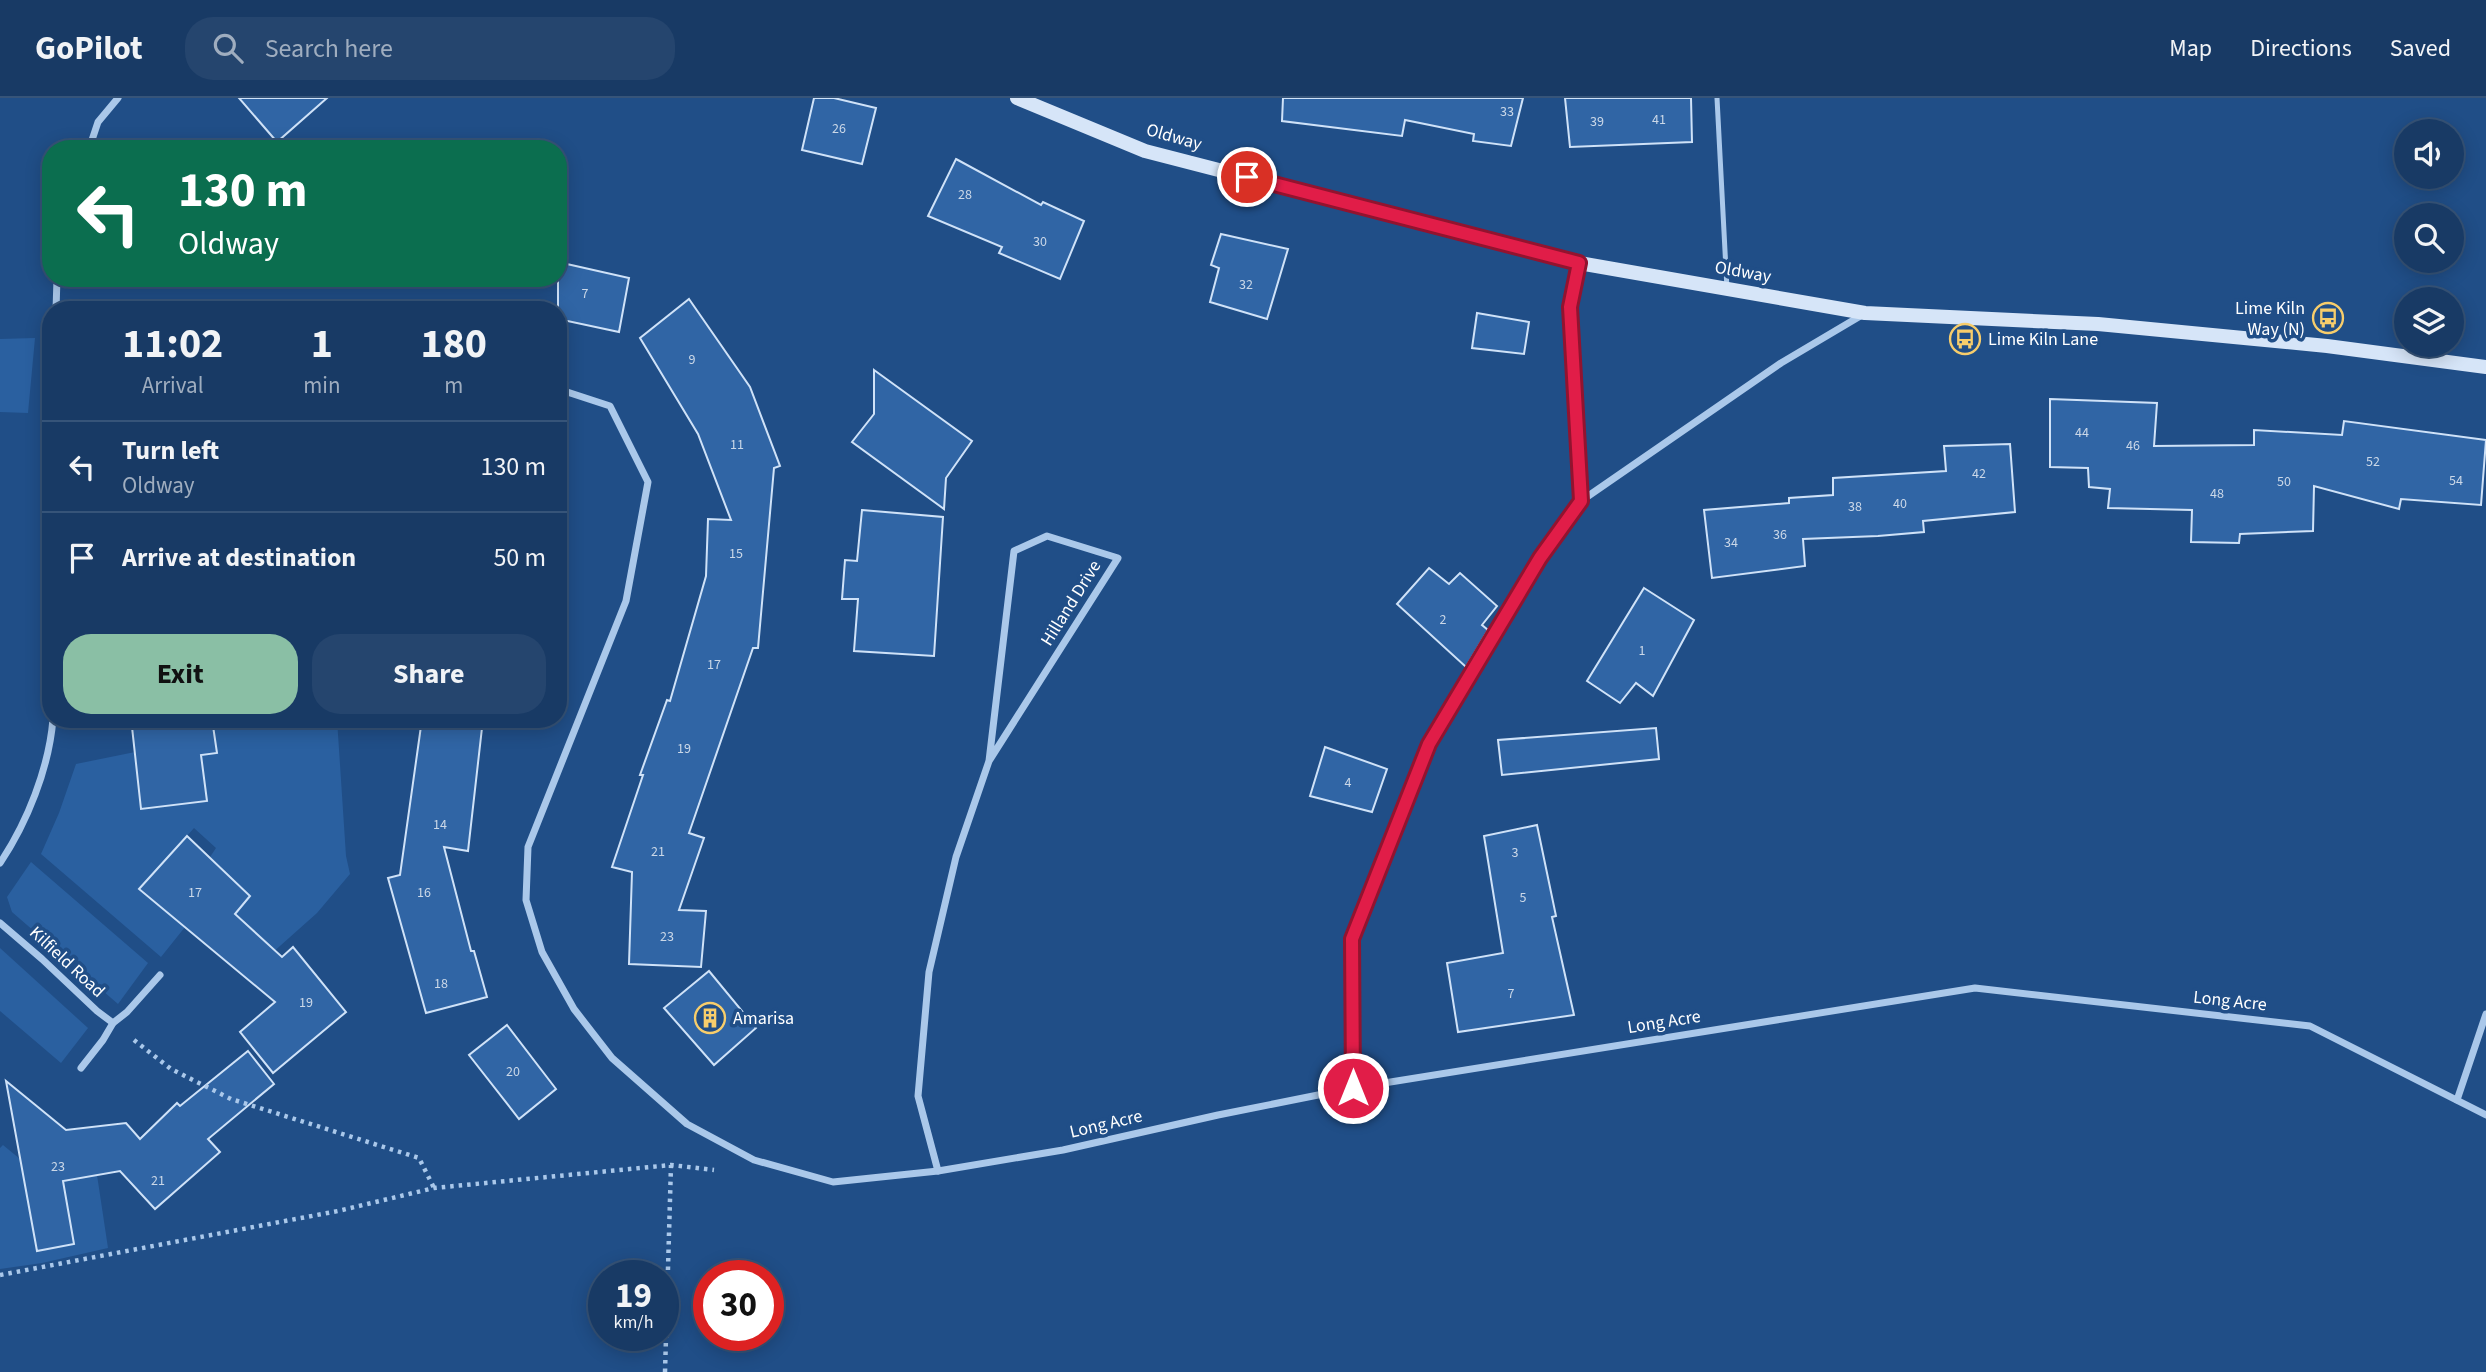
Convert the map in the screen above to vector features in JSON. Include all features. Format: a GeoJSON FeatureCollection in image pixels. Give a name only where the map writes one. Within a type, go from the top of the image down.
{"type":"FeatureCollection","features":[{"type":"Feature","properties":{"kind":"street"},"geometry":{"type":"LineString","coordinates":[[92,140],[98,122],[118,98]]}},
{"type":"Feature","properties":{"kind":"street","name":"Oldway"},"geometry":{"type":"LineString","coordinates":[[1017,98],[1145,151],[1579,263],[1866,313],[2098,324],[2326,346],[2486,367]]}},
{"type":"Feature","properties":{"kind":"street"},"geometry":{"type":"LineString","coordinates":[[1579,263],[1570,307],[1581,501]]}},
{"type":"Feature","properties":{"kind":"street"},"geometry":{"type":"LineString","coordinates":[[1353,1088],[1352,939],[1429,744],[1540,558],[1581,501],[1781,363],[1866,313]]}},
{"type":"Feature","properties":{"kind":"street","name":"Long Acre"},"geometry":{"type":"LineString","coordinates":[[567,392],[610,406],[648,482],[626,601],[528,847],[526,900],[542,952],[574,1009],[612,1058],[687,1124],[754,1160],[833,1182],[939,1171],[1063,1150],[1353,1088],[1975,989],[2310,1026],[2486,1115]]}},
{"type":"Feature","properties":{"kind":"street","name":"Hilland Drive"},"geometry":{"type":"LineString","coordinates":[[939,1171],[918,1096],[929,972],[957,857],[989,761],[1014,551],[1047,536],[1118,558],[989,761]]}},
{"type":"Feature","properties":{"kind":"street"},"geometry":{"type":"LineString","coordinates":[[0,863],[10,848],[34,794],[52,728]]}},
{"type":"Feature","properties":{"kind":"street","name":"Kilfield Road"},"geometry":{"type":"LineString","coordinates":[[0,923],[113,1023]]}},
{"type":"Feature","properties":{"kind":"street"},"geometry":{"type":"LineString","coordinates":[[81,1068],[113,1023],[127,1012],[160,975]]}},
{"type":"Feature","properties":{"kind":"street"},"geometry":{"type":"LineString","coordinates":[[2457,1100],[2486,1014]]}},
{"type":"Feature","properties":{"kind":"lane"},"geometry":{"type":"LineString","coordinates":[[1717,98],[1727,289]]}},
{"type":"Feature","properties":{"kind":"path"},"geometry":{"type":"LineString","coordinates":[[113,1023],[171,1069],[232,1099],[419,1158],[434,1188]]}},
{"type":"Feature","properties":{"kind":"path"},"geometry":{"type":"LineString","coordinates":[[665,1372],[671,1166]]}},
{"type":"Feature","properties":{"kind":"path"},"geometry":{"type":"LineString","coordinates":[[0,1275],[338,1211],[434,1188],[671,1166],[725,1171]]}},
{"type":"Feature","properties":{"kind":"shaded area"},"geometry":{"type":"Polygon","coordinates":[[[35,338],[28,413],[0,412],[0,339],[35,338]]]}},
{"type":"Feature","properties":{"kind":"shaded area"},"geometry":{"type":"Polygon","coordinates":[[[213,728],[338,728],[346,856],[350,874],[317,913],[262,962],[235,914],[250,896],[210,857],[216,848],[194,828],[140,889],[185,927],[161,957],[41,854],[76,764],[135,752],[201,755],[216,753],[213,728]]]}},
{"type":"Feature","properties":{"kind":"shaded area"},"geometry":{"type":"Polygon","coordinates":[[[31,862],[148,963],[118,1004],[12,912],[7,897],[31,862]]]}},
{"type":"Feature","properties":{"kind":"shaded area"},"geometry":{"type":"Polygon","coordinates":[[[0,948],[88,1028],[61,1063],[0,1011],[0,948]]]}},
{"type":"Feature","properties":{"kind":"shaded area"},"geometry":{"type":"Polygon","coordinates":[[[3,1145],[20,1159],[37,1251],[74,1243],[63,1181],[97,1175],[108,1248],[42,1263],[0,1269],[0,1148],[3,1145]]]}},
{"type":"Feature","properties":{"kind":"building"},"geometry":{"type":"Polygon","coordinates":[[[239,98],[327,98],[279,140],[275,140],[239,98]]]}},
{"type":"Feature","properties":{"kind":"building"},"geometry":{"type":"Polygon","coordinates":[[[814,98],[834,98],[876,108],[862,164],[802,150],[814,98]]]}},
{"type":"Feature","properties":{"kind":"building"},"geometry":{"type":"Polygon","coordinates":[[[1283,98],[1523,98],[1511,146],[1473,141],[1474,134],[1405,120],[1402,136],[1282,121],[1283,98]]]}},
{"type":"Feature","properties":{"kind":"building"},"geometry":{"type":"Polygon","coordinates":[[[1565,98],[1691,98],[1692,142],[1570,147],[1565,98]]]}},
{"type":"Feature","properties":{"kind":"building"},"geometry":{"type":"Polygon","coordinates":[[[956,159],[1041,205],[1043,202],[1084,221],[1060,279],[999,253],[1002,247],[928,216],[956,159]]]}},
{"type":"Feature","properties":{"kind":"building"},"geometry":{"type":"Polygon","coordinates":[[[1221,234],[1288,249],[1267,319],[1210,302],[1219,268],[1211,265],[1221,234]]]}},
{"type":"Feature","properties":{"kind":"building"},"geometry":{"type":"Polygon","coordinates":[[[567,264],[629,278],[619,332],[567,321],[567,301],[558,301],[558,287],[567,287],[567,264]]]}},
{"type":"Feature","properties":{"kind":"building"},"geometry":{"type":"Polygon","coordinates":[[[689,299],[750,387],[780,466],[774,468],[758,648],[753,648],[689,833],[704,838],[679,910],[706,911],[701,967],[629,964],[632,872],[612,867],[643,775],[640,775],[667,700],[670,701],[706,576],[708,519],[731,520],[698,434],[640,338],[689,299]]]}},
{"type":"Feature","properties":{"kind":"building"},"geometry":{"type":"Polygon","coordinates":[[[1477,313],[1529,322],[1524,354],[1472,348],[1477,313]]]}},
{"type":"Feature","properties":{"kind":"building"},"geometry":{"type":"Polygon","coordinates":[[[874,370],[972,441],[946,478],[944,509],[852,442],[874,414],[874,370]]]}},
{"type":"Feature","properties":{"kind":"building"},"geometry":{"type":"Polygon","coordinates":[[[2050,399],[2157,403],[2154,446],[2254,445],[2254,430],[2342,435],[2344,421],[2486,440],[2481,505],[2401,499],[2399,509],[2314,486],[2313,531],[2240,534],[2239,543],[2191,542],[2192,510],[2108,508],[2110,489],[2089,487],[2088,468],[2050,467],[2050,399]]]}},
{"type":"Feature","properties":{"kind":"building"},"geometry":{"type":"Polygon","coordinates":[[[2010,444],[2015,512],[1923,521],[1924,532],[1803,539],[1805,566],[1712,578],[1704,510],[1789,503],[1789,498],[1833,495],[1833,478],[1946,471],[1944,446],[2010,444]]]}},
{"type":"Feature","properties":{"kind":"building"},"geometry":{"type":"Polygon","coordinates":[[[862,510],[943,517],[934,656],[854,651],[858,599],[842,599],[845,560],[857,561],[862,510]]]}},
{"type":"Feature","properties":{"kind":"building"},"geometry":{"type":"Polygon","coordinates":[[[1429,568],[1449,584],[1460,573],[1497,606],[1482,625],[1488,630],[1466,667],[1397,604],[1429,568]]]}},
{"type":"Feature","properties":{"kind":"building"},"geometry":{"type":"Polygon","coordinates":[[[1644,588],[1694,620],[1653,696],[1636,683],[1620,703],[1587,681],[1644,588]]]}},
{"type":"Feature","properties":{"kind":"building"},"geometry":{"type":"Polygon","coordinates":[[[132,728],[213,728],[217,753],[201,755],[207,801],[141,809],[132,728]]]}},
{"type":"Feature","properties":{"kind":"building"},"geometry":{"type":"Polygon","coordinates":[[[421,728],[482,728],[468,851],[444,847],[471,951],[474,951],[487,997],[426,1013],[388,878],[400,875],[421,728]]]}},
{"type":"Feature","properties":{"kind":"building"},"geometry":{"type":"Polygon","coordinates":[[[1656,728],[1659,759],[1502,775],[1498,740],[1656,728]]]}},
{"type":"Feature","properties":{"kind":"building"},"geometry":{"type":"Polygon","coordinates":[[[1325,747],[1387,769],[1372,812],[1310,796],[1325,747]]]}},
{"type":"Feature","properties":{"kind":"building"},"geometry":{"type":"Polygon","coordinates":[[[1537,825],[1556,916],[1552,917],[1574,1015],[1458,1032],[1447,963],[1503,953],[1484,836],[1537,825]]]}},
{"type":"Feature","properties":{"kind":"building"},"geometry":{"type":"Polygon","coordinates":[[[187,836],[250,896],[235,914],[282,957],[293,947],[346,1012],[273,1073],[240,1032],[275,1002],[139,889],[187,836]]]}},
{"type":"Feature","properties":{"kind":"building","name":"Amarisa"},"geometry":{"type":"Polygon","coordinates":[[[709,971],[756,1028],[714,1065],[664,1008],[709,971]]]}},
{"type":"Feature","properties":{"kind":"building"},"geometry":{"type":"Polygon","coordinates":[[[507,1025],[556,1089],[519,1119],[469,1055],[507,1025]]]}},
{"type":"Feature","properties":{"kind":"building"},"geometry":{"type":"Polygon","coordinates":[[[248,1051],[274,1084],[208,1139],[220,1152],[155,1209],[120,1171],[63,1181],[74,1244],[37,1251],[6,1081],[66,1130],[126,1123],[140,1139],[177,1103],[180,1106],[248,1051]]]}},
{"type":"Feature","properties":{"kind":"place","name":"Lime Kiln Way (N)"},"geometry":{"type":"Point","coordinates":[2328,318]}},
{"type":"Feature","properties":{"kind":"place","name":"Lime Kiln Lane"},"geometry":{"type":"Point","coordinates":[1965,339]}},
{"type":"Feature","properties":{"kind":"place","name":"Amarisa"},"geometry":{"type":"Point","coordinates":[710,1018]}},
{"type":"Feature","properties":{"kind":"route"},"geometry":{"type":"LineString","coordinates":[[1247,177],[1579,263],[1570,307],[1581,501],[1540,558],[1429,744],[1352,939],[1353,1088]]}}]}
